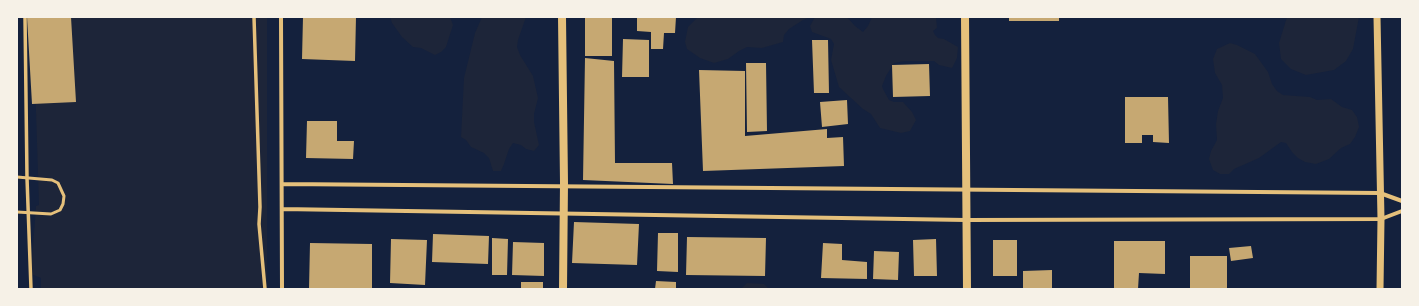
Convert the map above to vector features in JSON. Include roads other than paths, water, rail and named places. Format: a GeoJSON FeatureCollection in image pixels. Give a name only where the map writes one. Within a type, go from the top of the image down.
{"type":"FeatureCollection","features":[{"type":"Feature","properties":{"kind":"main road"},"geometry":{"type":"LineString","coordinates":[[562,17],[564,186],[563,289]]}},
{"type":"Feature","properties":{"kind":"main road"},"geometry":{"type":"LineString","coordinates":[[965,17],[967,289]]}},
{"type":"Feature","properties":{"kind":"street"},"geometry":{"type":"LineString","coordinates":[[24,17],[27,178],[32,289]]}},
{"type":"Feature","properties":{"kind":"street"},"geometry":{"type":"LineString","coordinates":[[254,17],[260,199],[259,224],[266,289]]}},
{"type":"Feature","properties":{"kind":"street"},"geometry":{"type":"LineString","coordinates":[[281,17],[282,289]]}},
{"type":"Feature","properties":{"kind":"street"},"geometry":{"type":"LineString","coordinates":[[1377,17],[1381,219],[1380,289]]}},
{"type":"Feature","properties":{"kind":"street"},"geometry":{"type":"LineString","coordinates":[[282,184],[1380,193],[1402,201]]}},
{"type":"Feature","properties":{"kind":"street"},"geometry":{"type":"LineString","coordinates":[[282,209],[966,220],[1381,219],[1402,211]]}},
{"type":"Feature","properties":{"kind":"lane"},"geometry":{"type":"LineString","coordinates":[[17,177],[52,180],[58,182],[64,196],[63,204],[60,210],[51,214],[17,212]]}}]}
